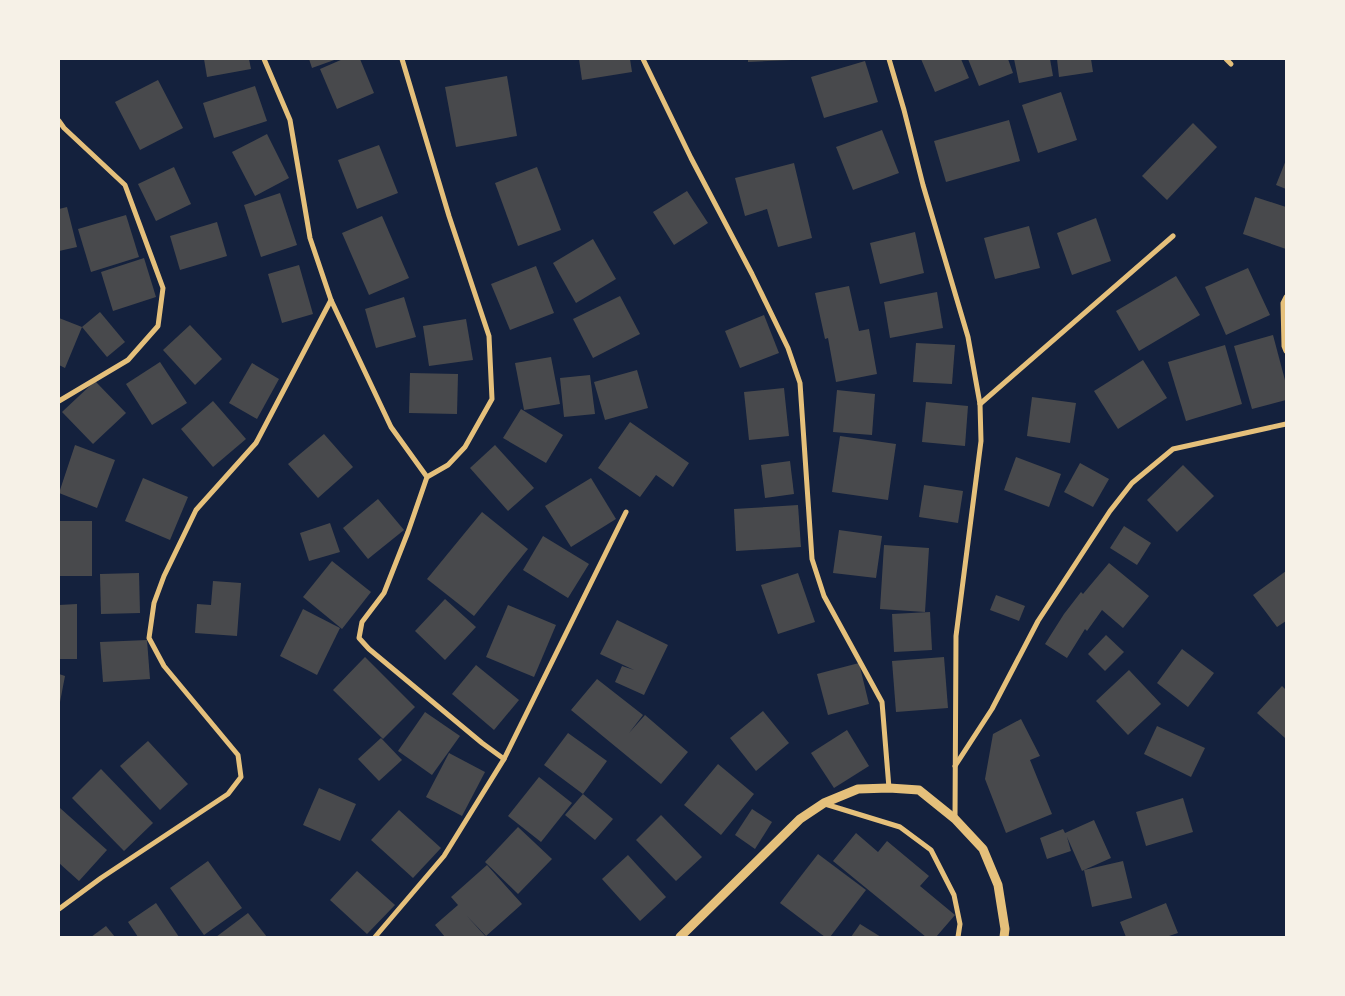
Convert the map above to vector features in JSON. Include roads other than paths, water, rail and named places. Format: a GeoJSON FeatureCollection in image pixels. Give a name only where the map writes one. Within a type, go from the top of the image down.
{"type":"FeatureCollection","features":[{"type":"Feature","properties":{"kind":"street"},"geometry":{"type":"LineString","coordinates":[[264,59],[290,120],[310,238],[331,300],[391,427],[427,477]]}},
{"type":"Feature","properties":{"kind":"street"},"geometry":{"type":"LineString","coordinates":[[402,59],[449,216],[489,336],[492,399],[466,447],[448,465],[427,477],[384,593],[362,622],[359,638],[369,649],[504,759]]}},
{"type":"Feature","properties":{"kind":"street"},"geometry":{"type":"LineString","coordinates":[[643,59],[788,348],[800,383],[812,559],[824,596],[882,702],[889,788]]}},
{"type":"Feature","properties":{"kind":"street"},"geometry":{"type":"LineString","coordinates":[[890,59],[923,185],[968,337],[980,404],[982,441],[956,636],[955,819]]}},
{"type":"Feature","properties":{"kind":"street"},"geometry":{"type":"LineString","coordinates":[[1226,59],[1231,64]]}},
{"type":"Feature","properties":{"kind":"street"},"geometry":{"type":"LineString","coordinates":[[59,121],[64,128],[125,185],[163,288],[158,326],[128,360],[59,401]]}},
{"type":"Feature","properties":{"kind":"street"},"geometry":{"type":"LineString","coordinates":[[980,404],[1172,236]]}},
{"type":"Feature","properties":{"kind":"street"},"geometry":{"type":"LineString","coordinates":[[1286,297],[1284,303],[1284,346],[1286,351]]}},
{"type":"Feature","properties":{"kind":"street"},"geometry":{"type":"LineString","coordinates":[[59,909],[101,878],[228,794],[241,777],[238,755],[164,666],[149,638],[154,603],[164,576],[196,510],[256,443],[331,300]]}},
{"type":"Feature","properties":{"kind":"street"},"geometry":{"type":"LineString","coordinates":[[955,766],[992,709],[1038,621],[1110,511],[1132,483],[1173,449],[1286,424]]}},
{"type":"Feature","properties":{"kind":"street"},"geometry":{"type":"LineString","coordinates":[[375,937],[444,856],[504,759],[626,512]]}},
{"type":"Feature","properties":{"kind":"street"},"geometry":{"type":"LineString","coordinates":[[680,937],[800,819],[824,804],[858,789],[889,788],[919,790],[955,819],[983,849],[998,886],[1005,929],[1004,937]]}},
{"type":"Feature","properties":{"kind":"street"},"geometry":{"type":"LineString","coordinates":[[824,804],[900,827],[931,850],[954,895],[960,924],[958,937]]}}]}
